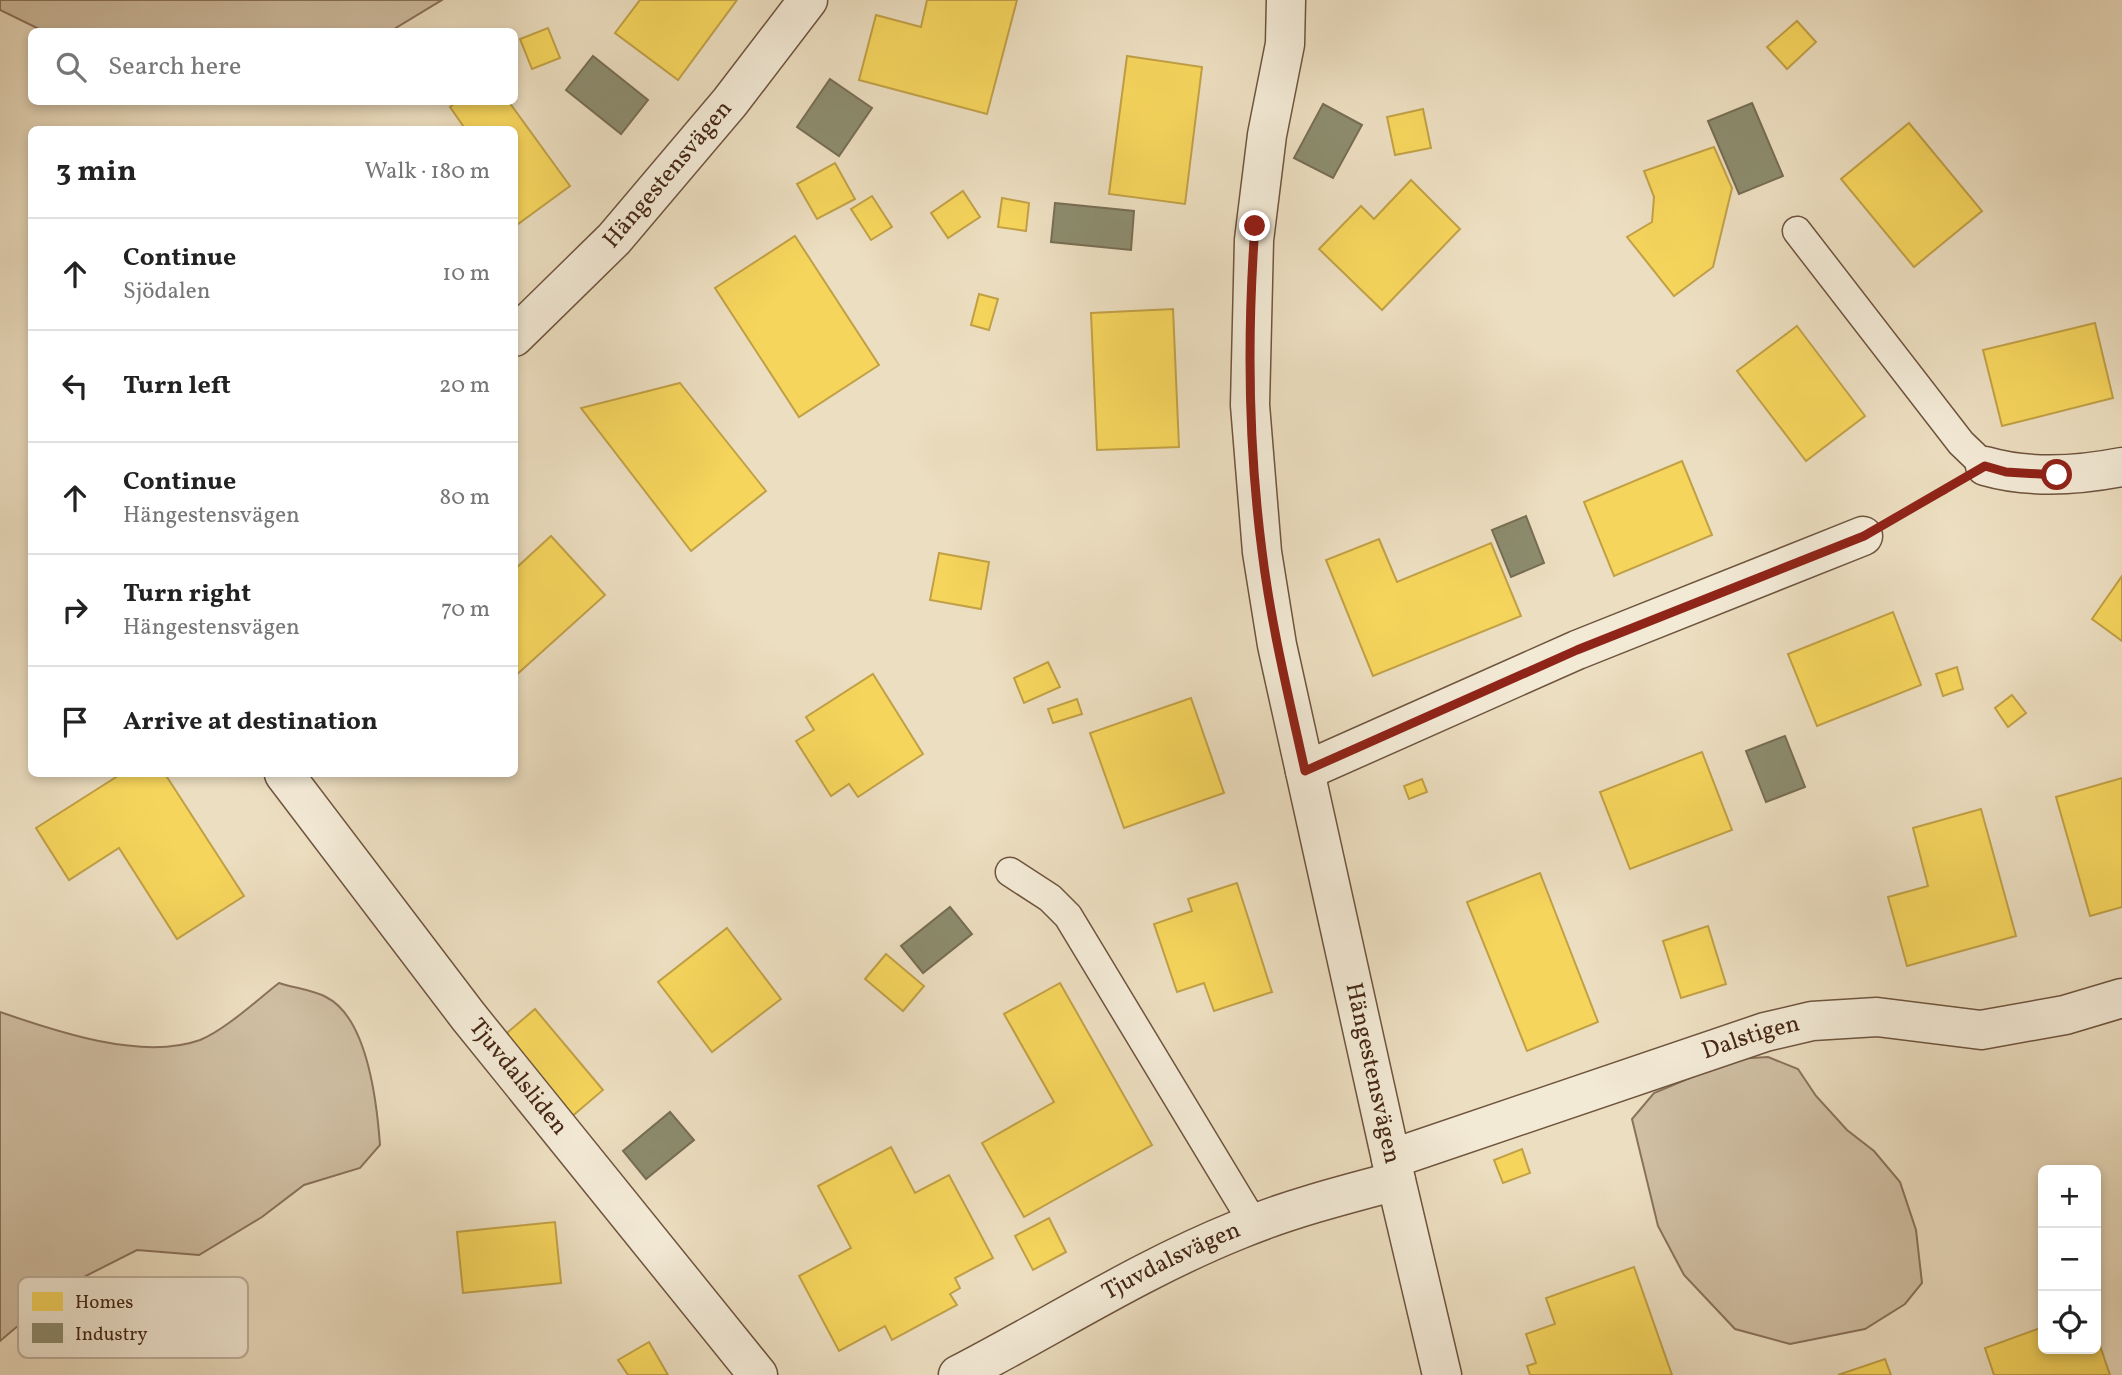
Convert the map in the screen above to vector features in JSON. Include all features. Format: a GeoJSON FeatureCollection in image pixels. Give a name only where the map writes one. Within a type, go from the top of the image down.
{"type":"FeatureCollection","features":[{"type":"Feature","properties":{"kind":"street","name":"Hängestensvägen"},"geometry":{"type":"LineString","coordinates":[[518,333],[614,239],[730,102],[808,0]]}},
{"type":"Feature","properties":{"kind":"street","name":"Hängestensvägen"},"geometry":{"type":"LineString","coordinates":[[1288,3],[1285,44],[1267,135],[1255,226],[1250,405],[1262,552],[1277,645],[1393,1170],[1442,1375]]}},
{"type":"Feature","properties":{"kind":"street"},"geometry":{"type":"LineString","coordinates":[[1985,466],[2006,472],[2057,475],[2122,467]]}},
{"type":"Feature","properties":{"kind":"street"},"geometry":{"type":"LineString","coordinates":[[1305,771],[1577,650],[1864,536]]}},
{"type":"Feature","properties":{"kind":"street","name":"Tjuvdalsliden"},"geometry":{"type":"LineString","coordinates":[[286,777],[468,1016],[758,1375]]}},
{"type":"Feature","properties":{"kind":"street","name":"Dalstigen"},"geometry":{"type":"LineString","coordinates":[[1393,1170],[1765,1032],[1812,1021],[1877,1017],[1981,1030],[2065,1015],[2122,998]]}},
{"type":"Feature","properties":{"kind":"street","name":"Tjuvdalsvägen"},"geometry":{"type":"LineString","coordinates":[[958,1375],[1167,1263],[1254,1224],[1393,1170]]}},
{"type":"Feature","properties":{"kind":"lane"},"geometry":{"type":"LineString","coordinates":[[1797,231],[1961,443],[1985,466]]}},
{"type":"Feature","properties":{"kind":"lane"},"geometry":{"type":"LineString","coordinates":[[1010,872],[1050,898],[1068,916],[1254,1224]]}},
{"type":"Feature","properties":{"kind":"path"},"geometry":{"type":"LineString","coordinates":[[1864,536],[1985,466]]}},
{"type":"Feature","properties":{"kind":"shaded area"},"geometry":{"type":"Polygon","coordinates":[[[0,0],[442,0],[396,28],[37,28],[0,10],[0,0]]]}},
{"type":"Feature","properties":{"kind":"shaded area"},"geometry":{"type":"Polygon","coordinates":[[[279,983],[326,997],[340,1008],[352,1023],[368,1064],[380,1145],[360,1168],[304,1185],[262,1217],[199,1255],[137,1250],[84,1277],[18,1277],[18,1326],[0,1341],[0,1012],[72,1035],[152,1047],[177,1046],[200,1040],[241,1014],[279,983]]]}},
{"type":"Feature","properties":{"kind":"shaded area"},"geometry":{"type":"Polygon","coordinates":[[[1768,1057],[1798,1069],[1816,1096],[1847,1130],[1874,1151],[1900,1182],[1916,1230],[1922,1283],[1905,1304],[1865,1329],[1790,1344],[1735,1329],[1684,1275],[1658,1226],[1632,1119],[1654,1093],[1735,1059],[1768,1057]]]}},
{"type":"Feature","properties":{"kind":"building: Homes"},"geometry":{"type":"Polygon","coordinates":[[[640,0],[737,0],[678,80],[615,33],[640,0]]]}},
{"type":"Feature","properties":{"kind":"building: Homes"},"geometry":{"type":"Polygon","coordinates":[[[927,0],[1017,0],[987,114],[859,80],[876,15],[921,27],[927,0]]]}},
{"type":"Feature","properties":{"kind":"building: Homes"},"geometry":{"type":"Polygon","coordinates":[[[1797,21],[1816,42],[1787,69],[1767,47],[1797,21]]]}},
{"type":"Feature","properties":{"kind":"building: Homes"},"geometry":{"type":"Polygon","coordinates":[[[548,28],[560,58],[532,69],[520,39],[548,28]]]}},
{"type":"Feature","properties":{"kind":"building: Homes"},"geometry":{"type":"Polygon","coordinates":[[[1127,56],[1202,67],[1185,204],[1109,194],[1127,56]]]}},
{"type":"Feature","properties":{"kind":"building: Homes"},"geometry":{"type":"Polygon","coordinates":[[[511,105],[570,186],[518,224],[518,126],[463,126],[450,107],[511,105]]]}},
{"type":"Feature","properties":{"kind":"building: Homes"},"geometry":{"type":"Polygon","coordinates":[[[1423,109],[1431,148],[1395,155],[1387,117],[1423,109]]]}},
{"type":"Feature","properties":{"kind":"building: Homes"},"geometry":{"type":"Polygon","coordinates":[[[1909,123],[1982,211],[1914,267],[1841,179],[1909,123]]]}},
{"type":"Feature","properties":{"kind":"building: Homes"},"geometry":{"type":"Polygon","coordinates":[[[1714,147],[1732,188],[1713,267],[1674,296],[1627,237],[1652,222],[1654,197],[1644,171],[1714,147]]]}},
{"type":"Feature","properties":{"kind":"building: Homes"},"geometry":{"type":"Polygon","coordinates":[[[835,163],[855,199],[817,219],[797,184],[835,163]]]}},
{"type":"Feature","properties":{"kind":"building: Homes"},"geometry":{"type":"Polygon","coordinates":[[[1411,180],[1460,229],[1382,310],[1319,249],[1361,206],[1374,219],[1411,180]]]}},
{"type":"Feature","properties":{"kind":"building: Homes"},"geometry":{"type":"Polygon","coordinates":[[[963,191],[980,217],[948,238],[931,213],[963,191]]]}},
{"type":"Feature","properties":{"kind":"building: Homes"},"geometry":{"type":"Polygon","coordinates":[[[872,196],[892,227],[871,240],[851,209],[872,196]]]}},
{"type":"Feature","properties":{"kind":"building: Homes"},"geometry":{"type":"Polygon","coordinates":[[[1002,198],[1029,203],[1026,231],[998,227],[1002,198]]]}},
{"type":"Feature","properties":{"kind":"building: Homes"},"geometry":{"type":"Polygon","coordinates":[[[795,236],[879,365],[799,417],[715,288],[795,236]]]}},
{"type":"Feature","properties":{"kind":"building: Homes"},"geometry":{"type":"Polygon","coordinates":[[[979,294],[998,299],[989,330],[971,325],[979,294]]]}},
{"type":"Feature","properties":{"kind":"building: Homes"},"geometry":{"type":"Polygon","coordinates":[[[1173,309],[1179,447],[1097,450],[1091,313],[1173,309]]]}},
{"type":"Feature","properties":{"kind":"building: Homes"},"geometry":{"type":"Polygon","coordinates":[[[2095,323],[2113,398],[2002,426],[1983,350],[2095,323]]]}},
{"type":"Feature","properties":{"kind":"building: Homes"},"geometry":{"type":"Polygon","coordinates":[[[1797,326],[1865,416],[1806,461],[1737,371],[1797,326]]]}},
{"type":"Feature","properties":{"kind":"building: Homes"},"geometry":{"type":"Polygon","coordinates":[[[680,383],[766,491],[691,551],[581,408],[680,383]]]}},
{"type":"Feature","properties":{"kind":"building: Homes"},"geometry":{"type":"Polygon","coordinates":[[[1682,461],[1712,535],[1614,576],[1584,502],[1682,461]]]}},
{"type":"Feature","properties":{"kind":"building: Homes"},"geometry":{"type":"Polygon","coordinates":[[[551,536],[605,595],[518,673],[518,566],[551,536]]]}},
{"type":"Feature","properties":{"kind":"building: Homes"},"geometry":{"type":"Polygon","coordinates":[[[1379,539],[1397,582],[1491,543],[1521,616],[1373,676],[1326,560],[1379,539]]]}},
{"type":"Feature","properties":{"kind":"building: Homes"},"geometry":{"type":"Polygon","coordinates":[[[939,553],[989,562],[981,609],[930,600],[939,553]]]}},
{"type":"Feature","properties":{"kind":"building: Homes"},"geometry":{"type":"Polygon","coordinates":[[[2122,576],[2122,641],[2092,619],[2122,576]]]}},
{"type":"Feature","properties":{"kind":"building: Homes"},"geometry":{"type":"Polygon","coordinates":[[[1893,612],[1921,685],[1817,726],[1788,654],[1893,612]]]}},
{"type":"Feature","properties":{"kind":"building: Homes"},"geometry":{"type":"Polygon","coordinates":[[[1048,662],[1060,687],[1024,703],[1014,678],[1048,662]]]}},
{"type":"Feature","properties":{"kind":"building: Homes"},"geometry":{"type":"Polygon","coordinates":[[[1957,667],[1963,689],[1943,696],[1936,674],[1957,667]]]}},
{"type":"Feature","properties":{"kind":"building: Homes"},"geometry":{"type":"Polygon","coordinates":[[[873,674],[923,754],[858,797],[849,784],[831,796],[796,741],[814,730],[806,717],[873,674]]]}},
{"type":"Feature","properties":{"kind":"building: Homes"},"geometry":{"type":"Polygon","coordinates":[[[2012,695],[2026,713],[2008,727],[1995,708],[2012,695]]]}},
{"type":"Feature","properties":{"kind":"building: Homes"},"geometry":{"type":"Polygon","coordinates":[[[1191,698],[1224,793],[1124,828],[1090,733],[1191,698]]]}},
{"type":"Feature","properties":{"kind":"building: Homes"},"geometry":{"type":"Polygon","coordinates":[[[1077,699],[1082,714],[1053,723],[1048,709],[1077,699]]]}},
{"type":"Feature","properties":{"kind":"building: Homes"},"geometry":{"type":"Polygon","coordinates":[[[1702,752],[1732,830],[1630,869],[1600,792],[1702,752]]]}},
{"type":"Feature","properties":{"kind":"building: Homes"},"geometry":{"type":"Polygon","coordinates":[[[116,777],[167,777],[244,896],[177,939],[119,848],[69,880],[36,828],[116,777]]]}},
{"type":"Feature","properties":{"kind":"building: Homes"},"geometry":{"type":"Polygon","coordinates":[[[2122,778],[2122,907],[2090,916],[2056,797],[2122,778]]]}},
{"type":"Feature","properties":{"kind":"building: Homes"},"geometry":{"type":"Polygon","coordinates":[[[1422,779],[1427,792],[1409,799],[1404,786],[1422,779]]]}},
{"type":"Feature","properties":{"kind":"building: Homes"},"geometry":{"type":"Polygon","coordinates":[[[1981,809],[2016,936],[1907,966],[1888,897],[1928,886],[1913,828],[1981,809]]]}},
{"type":"Feature","properties":{"kind":"building: Homes"},"geometry":{"type":"Polygon","coordinates":[[[1540,873],[1598,1022],[1527,1051],[1467,902],[1540,873]]]}},
{"type":"Feature","properties":{"kind":"building: Homes"},"geometry":{"type":"Polygon","coordinates":[[[1237,883],[1272,992],[1214,1011],[1204,983],[1177,992],[1154,924],[1192,911],[1188,899],[1237,883]]]}},
{"type":"Feature","properties":{"kind":"building: Homes"},"geometry":{"type":"Polygon","coordinates":[[[1708,926],[1726,984],[1681,998],[1663,941],[1708,926]]]}},
{"type":"Feature","properties":{"kind":"building: Homes"},"geometry":{"type":"Polygon","coordinates":[[[727,928],[781,999],[712,1052],[658,982],[727,928]]]}},
{"type":"Feature","properties":{"kind":"building: Homes"},"geometry":{"type":"Polygon","coordinates":[[[886,954],[924,986],[903,1011],[865,979],[886,954]]]}},
{"type":"Feature","properties":{"kind":"building: Homes"},"geometry":{"type":"Polygon","coordinates":[[[1060,983],[1152,1145],[1024,1217],[982,1143],[1054,1102],[1004,1014],[1060,983]]]}},
{"type":"Feature","properties":{"kind":"building: Homes"},"geometry":{"type":"Polygon","coordinates":[[[535,1009],[603,1090],[570,1118],[501,1038],[535,1009]]]}},
{"type":"Feature","properties":{"kind":"building: Homes"},"geometry":{"type":"Polygon","coordinates":[[[891,1147],[915,1193],[949,1175],[993,1258],[955,1278],[960,1288],[950,1294],[957,1305],[892,1340],[885,1326],[839,1351],[799,1276],[851,1248],[818,1186],[891,1147]]]}},
{"type":"Feature","properties":{"kind":"building: Homes"},"geometry":{"type":"Polygon","coordinates":[[[1522,1149],[1530,1173],[1503,1183],[1494,1160],[1522,1149]]]}},
{"type":"Feature","properties":{"kind":"building: Homes"},"geometry":{"type":"Polygon","coordinates":[[[1049,1218],[1066,1252],[1033,1270],[1015,1236],[1049,1218]]]}},
{"type":"Feature","properties":{"kind":"building: Homes"},"geometry":{"type":"Polygon","coordinates":[[[555,1222],[561,1283],[463,1293],[457,1232],[555,1222]]]}},
{"type":"Feature","properties":{"kind":"building: Homes"},"geometry":{"type":"Polygon","coordinates":[[[1634,1267],[1672,1375],[1530,1375],[1527,1366],[1536,1363],[1526,1334],[1555,1324],[1546,1298],[1634,1267]]]}},
{"type":"Feature","properties":{"kind":"building: Homes"},"geometry":{"type":"Polygon","coordinates":[[[2038,1329],[2038,1354],[2101,1354],[2101,1349],[2110,1375],[1994,1375],[1985,1348],[2038,1329]]]}},
{"type":"Feature","properties":{"kind":"building: Homes"},"geometry":{"type":"Polygon","coordinates":[[[649,1342],[668,1375],[628,1375],[618,1360],[649,1342]]]}},
{"type":"Feature","properties":{"kind":"building: Homes"},"geometry":{"type":"Polygon","coordinates":[[[1885,1359],[1891,1375],[1838,1375],[1885,1359]]]}},
{"type":"Feature","properties":{"kind":"building: Industry"},"geometry":{"type":"Polygon","coordinates":[[[593,56],[648,100],[621,134],[566,90],[593,56]]]}},
{"type":"Feature","properties":{"kind":"building: Industry"},"geometry":{"type":"Polygon","coordinates":[[[830,79],[872,108],[839,156],[797,127],[830,79]]]}},
{"type":"Feature","properties":{"kind":"building: Industry"},"geometry":{"type":"Polygon","coordinates":[[[1752,103],[1783,176],[1739,194],[1708,121],[1752,103]]]}},
{"type":"Feature","properties":{"kind":"building: Industry"},"geometry":{"type":"Polygon","coordinates":[[[1323,104],[1362,125],[1333,178],[1294,158],[1323,104]]]}},
{"type":"Feature","properties":{"kind":"building: Industry"},"geometry":{"type":"Polygon","coordinates":[[[1055,203],[1134,211],[1131,250],[1051,242],[1055,203]]]}},
{"type":"Feature","properties":{"kind":"building: Industry"},"geometry":{"type":"Polygon","coordinates":[[[1526,516],[1544,563],[1511,577],[1492,530],[1526,516]]]}},
{"type":"Feature","properties":{"kind":"building: Industry"},"geometry":{"type":"Polygon","coordinates":[[[1785,736],[1805,787],[1766,802],[1746,751],[1785,736]]]}},
{"type":"Feature","properties":{"kind":"building: Industry"},"geometry":{"type":"Polygon","coordinates":[[[950,907],[972,934],[923,973],[901,946],[950,907]]]}},
{"type":"Feature","properties":{"kind":"building: Industry"},"geometry":{"type":"Polygon","coordinates":[[[670,1112],[694,1140],[646,1179],[623,1151],[670,1112]]]}},
{"type":"Feature","properties":{"kind":"route"},"geometry":{"type":"LineString","coordinates":[[1255,226],[1250,324],[1250,405],[1254,477],[1262,552],[1277,645],[1305,771],[1577,650],[1864,536],[1985,466],[2006,472],[2057,475]]}}]}
